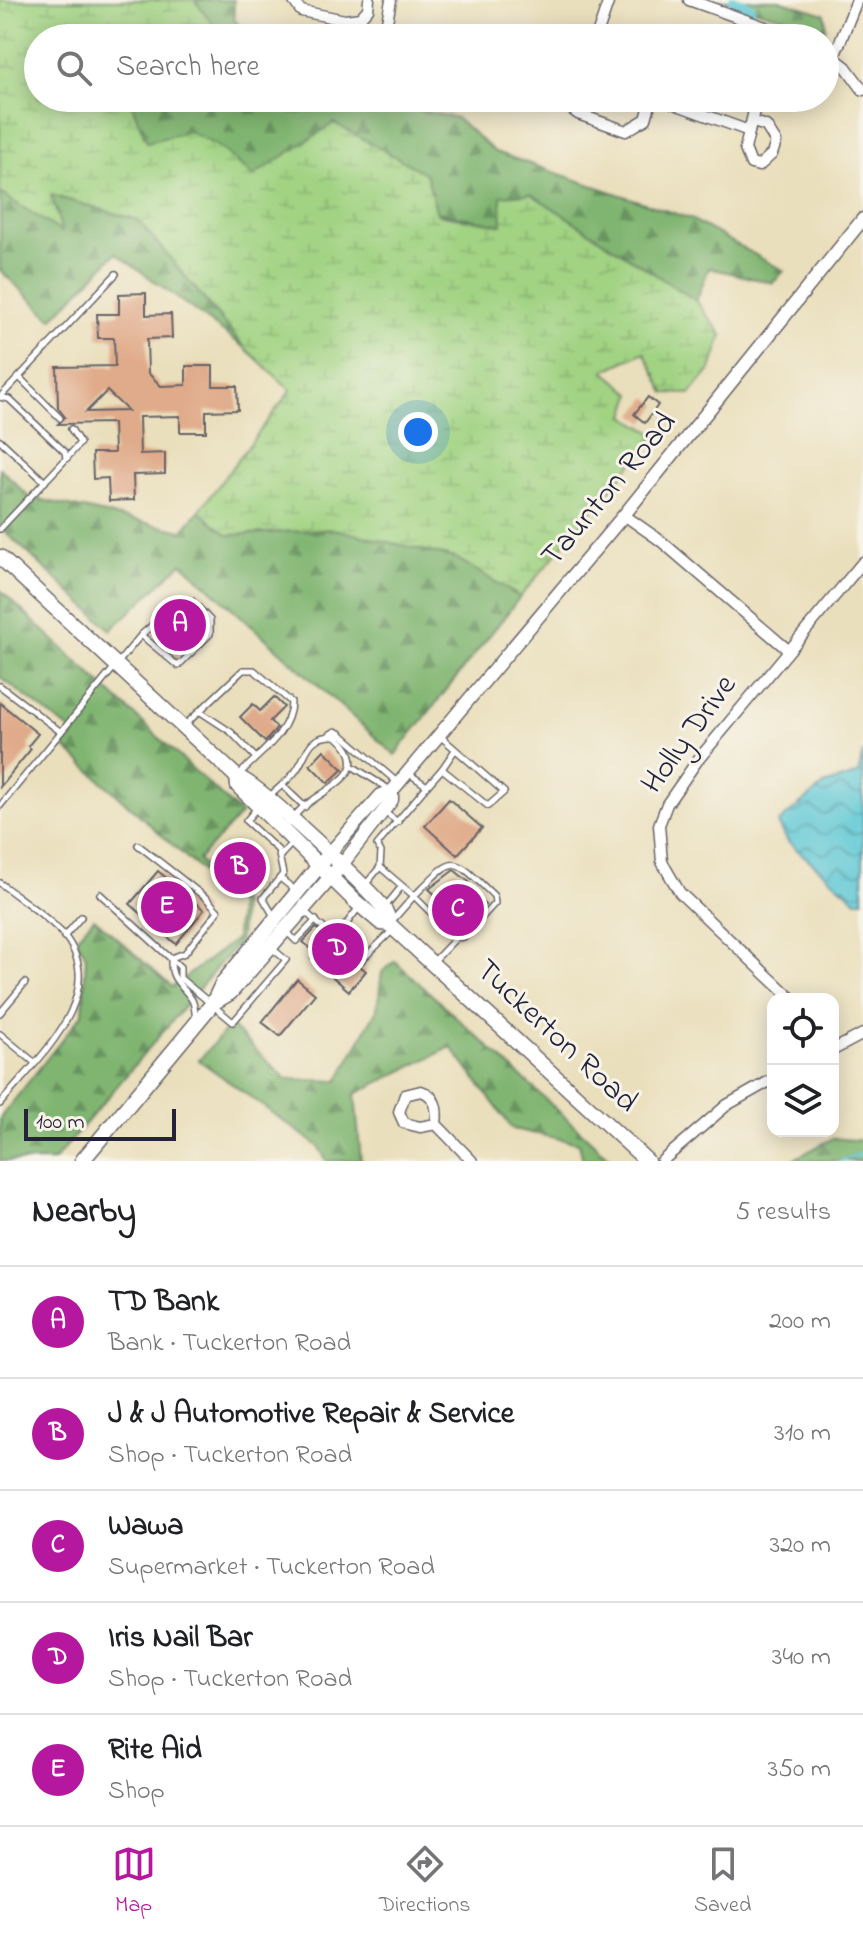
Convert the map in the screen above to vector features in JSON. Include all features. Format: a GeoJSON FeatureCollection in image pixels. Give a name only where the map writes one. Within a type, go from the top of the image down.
{"type":"FeatureCollection","features":[{"type":"Feature","properties":{"kind":"main road","name":"Tuckerton Road"},"geometry":{"type":"LineString","coordinates":[[0,557],[182,729],[237,777],[245,778],[295,840],[324,860]]}},
{"type":"Feature","properties":{"kind":"main road","name":"Tuckerton Road"},"geometry":{"type":"LineString","coordinates":[[264,802],[291,821],[336,871],[363,888],[384,908],[391,926]]}},
{"type":"Feature","properties":{"kind":"main road"},"geometry":{"type":"LineString","coordinates":[[213,1003],[230,993],[269,946],[297,892],[324,860]]}},
{"type":"Feature","properties":{"kind":"main road","name":"Tuckerton Road"},"geometry":{"type":"LineString","coordinates":[[336,871],[360,906],[381,923],[391,926],[433,963],[647,1161]]}},
{"type":"Feature","properties":{"kind":"main road"},"geometry":{"type":"LineString","coordinates":[[82,1161],[213,1003],[222,984],[279,924],[301,909],[336,871]]}},
{"type":"Feature","properties":{"kind":"street"},"geometry":{"type":"LineString","coordinates":[[293,0],[301,11],[345,20],[360,18],[368,9],[369,0]]}},
{"type":"Feature","properties":{"kind":"street"},"geometry":{"type":"LineString","coordinates":[[387,24],[391,0]]}},
{"type":"Feature","properties":{"kind":"street"},"geometry":{"type":"LineString","coordinates":[[601,24],[609,0]]}},
{"type":"Feature","properties":{"kind":"street"},"geometry":{"type":"LineString","coordinates":[[689,0],[754,24]]}},
{"type":"Feature","properties":{"kind":"street"},"geometry":{"type":"LineString","coordinates":[[839,35],[857,0]]}},
{"type":"Feature","properties":{"kind":"street"},"geometry":{"type":"LineString","coordinates":[[839,62],[855,76],[863,90]]}},
{"type":"Feature","properties":{"kind":"street"},"geometry":{"type":"LineString","coordinates":[[576,112],[626,131],[646,119],[648,112]]}},
{"type":"Feature","properties":{"kind":"street"},"geometry":{"type":"LineString","coordinates":[[704,112],[751,126],[754,112]]}},
{"type":"Feature","properties":{"kind":"street","name":"Taunton Road"},"geometry":{"type":"LineString","coordinates":[[336,871],[384,812],[400,782],[861,227]]}},
{"type":"Feature","properties":{"kind":"street"},"geometry":{"type":"LineString","coordinates":[[624,515],[661,541],[788,650]]}},
{"type":"Feature","properties":{"kind":"street","name":"Holly Drive"},"geometry":{"type":"LineString","coordinates":[[786,993],[680,893],[662,862],[659,837],[662,814],[680,783],[863,562]]}},
{"type":"Feature","properties":{"kind":"street","name":"Taunton Road"},"geometry":{"type":"LineString","coordinates":[[324,860],[381,795],[400,782]]}},
{"type":"Feature","properties":{"kind":"street"},"geometry":{"type":"LineString","coordinates":[[839,1044],[863,1034]]}},
{"type":"Feature","properties":{"kind":"street"},"geometry":{"type":"LineString","coordinates":[[662,1161],[727,1105],[767,1082]]}},
{"type":"Feature","properties":{"kind":"street"},"geometry":{"type":"LineString","coordinates":[[436,1124],[472,1161]]}},
{"type":"Feature","properties":{"kind":"lane"},"geometry":{"type":"LineString","coordinates":[[0,397],[116,274]]}},
{"type":"Feature","properties":{"kind":"lane"},"geometry":{"type":"LineString","coordinates":[[19,377],[60,418]]}},
{"type":"Feature","properties":{"kind":"lane"},"geometry":{"type":"LineString","coordinates":[[0,397],[9,399],[65,452],[66,459]]}},
{"type":"Feature","properties":{"kind":"lane"},"geometry":{"type":"LineString","coordinates":[[0,529],[80,443],[71,429]]}},
{"type":"Feature","properties":{"kind":"lane"},"geometry":{"type":"LineString","coordinates":[[0,440],[45,482]]}},
{"type":"Feature","properties":{"kind":"lane"},"geometry":{"type":"LineString","coordinates":[[141,635],[178,666],[209,635],[212,625],[190,600],[180,600],[171,607]]}},
{"type":"Feature","properties":{"kind":"lane"},"geometry":{"type":"LineString","coordinates":[[0,806],[141,635],[165,614]]}},
{"type":"Feature","properties":{"kind":"lane"},"geometry":{"type":"LineString","coordinates":[[182,729],[230,679],[243,670],[254,670],[291,702],[291,716],[285,727],[237,777]]}},
{"type":"Feature","properties":{"kind":"lane"},"geometry":{"type":"LineString","coordinates":[[0,686],[61,732]]}},
{"type":"Feature","properties":{"kind":"lane"},"geometry":{"type":"LineString","coordinates":[[199,711],[231,732],[255,757]]}},
{"type":"Feature","properties":{"kind":"lane"},"geometry":{"type":"LineString","coordinates":[[316,920],[296,941],[279,924],[263,898],[283,874],[280,856],[246,821],[296,771],[304,749],[313,740],[328,736],[333,731],[340,733],[400,782]]}},
{"type":"Feature","properties":{"kind":"lane"},"geometry":{"type":"LineString","coordinates":[[439,735],[504,792],[488,806],[442,769]]}},
{"type":"Feature","properties":{"kind":"lane"},"geometry":{"type":"LineString","coordinates":[[291,821],[305,807],[326,795],[352,766],[352,755],[344,743],[328,736]]}},
{"type":"Feature","properties":{"kind":"lane"},"geometry":{"type":"LineString","coordinates":[[377,845],[455,750]]}},
{"type":"Feature","properties":{"kind":"lane"},"geometry":{"type":"LineString","coordinates":[[352,766],[400,782],[427,786]]}},
{"type":"Feature","properties":{"kind":"lane"},"geometry":{"type":"LineString","coordinates":[[282,785],[305,807]]}},
{"type":"Feature","properties":{"kind":"lane"},"geometry":{"type":"LineString","coordinates":[[384,812],[398,822]]}},
{"type":"Feature","properties":{"kind":"lane"},"geometry":{"type":"LineString","coordinates":[[363,888],[380,867],[381,852],[377,845],[364,837]]}},
{"type":"Feature","properties":{"kind":"lane"},"geometry":{"type":"LineString","coordinates":[[280,856],[295,840]]}},
{"type":"Feature","properties":{"kind":"lane"},"geometry":{"type":"LineString","coordinates":[[138,845],[218,911],[185,953],[171,958]]}},
{"type":"Feature","properties":{"kind":"lane"},"geometry":{"type":"LineString","coordinates":[[301,909],[361,961],[414,896],[451,862],[460,863],[494,896],[495,903],[464,937],[456,938],[433,963]]}},
{"type":"Feature","properties":{"kind":"lane"},"geometry":{"type":"LineString","coordinates":[[380,867],[456,938]]}},
{"type":"Feature","properties":{"kind":"lane"},"geometry":{"type":"LineString","coordinates":[[280,878],[297,892]]}},
{"type":"Feature","properties":{"kind":"lane"},"geometry":{"type":"LineString","coordinates":[[0,883],[64,937],[78,975],[70,1018],[0,1104]]}},
{"type":"Feature","properties":{"kind":"lane"},"geometry":{"type":"LineString","coordinates":[[384,908],[402,886]]}},
{"type":"Feature","properties":{"kind":"lane"},"geometry":{"type":"LineString","coordinates":[[100,894],[180,967],[180,978],[233,1022],[286,960],[269,946]]}},
{"type":"Feature","properties":{"kind":"lane"},"geometry":{"type":"LineString","coordinates":[[336,938],[360,906]]}},
{"type":"Feature","properties":{"kind":"lane"},"geometry":{"type":"LineString","coordinates":[[64,937],[81,917]]}},
{"type":"Feature","properties":{"kind":"lane"},"geometry":{"type":"LineString","coordinates":[[171,958],[170,972],[178,987],[193,1001],[197,1023]]}},
{"type":"Feature","properties":{"kind":"lane"},"geometry":{"type":"LineString","coordinates":[[0,1013],[25,983]]}},
{"type":"Feature","properties":{"kind":"lane"},"geometry":{"type":"LineString","coordinates":[[0,1034],[34,1062]]}},
{"type":"Feature","properties":{"kind":"green space"},"geometry":{"type":"Polygon","coordinates":[[[0,0],[194,0],[213,24],[24,24],[24,112],[135,112],[147,142],[190,131],[222,149],[253,176],[334,123],[426,174],[437,214],[502,225],[501,196],[531,194],[696,301],[722,335],[711,369],[690,394],[665,393],[644,352],[604,371],[632,394],[625,416],[656,435],[520,597],[456,558],[334,529],[228,535],[199,511],[291,390],[245,348],[138,220],[51,195],[62,232],[0,193],[0,0]]]}},
{"type":"Feature","properties":{"kind":"green space"},"geometry":{"type":"Polygon","coordinates":[[[194,0],[234,0],[234,19],[238,24],[211,24],[194,0]]]}},
{"type":"Feature","properties":{"kind":"green space"},"geometry":{"type":"Polygon","coordinates":[[[720,0],[779,0],[825,14],[826,24],[808,24],[720,0]]]}},
{"type":"Feature","properties":{"kind":"green space"},"geometry":{"type":"Polygon","coordinates":[[[135,112],[429,112],[456,118],[495,152],[691,219],[784,271],[773,283],[709,268],[696,301],[531,194],[502,225],[253,176],[222,149],[147,142],[135,112]]]}},
{"type":"Feature","properties":{"kind":"green space"},"geometry":{"type":"Polygon","coordinates":[[[0,193],[61,231],[50,195],[138,220],[245,348],[116,253],[52,319],[0,270],[0,193]]]}},
{"type":"Feature","properties":{"kind":"green space"},"geometry":{"type":"Polygon","coordinates":[[[0,468],[29,497],[182,531],[199,511],[228,535],[334,529],[456,558],[520,597],[395,755],[182,563],[111,630],[0,527],[0,468]]]}},
{"type":"Feature","properties":{"kind":"green space"},"geometry":{"type":"Polygon","coordinates":[[[0,590],[241,814],[198,860],[242,902],[240,940],[54,1161],[0,1161],[0,1118],[83,1013],[86,956],[76,938],[94,918],[172,987],[236,939],[238,904],[64,747],[75,734],[0,677],[0,590]]]}},
{"type":"Feature","properties":{"kind":"green space"},"geometry":{"type":"Polygon","coordinates":[[[395,961],[613,1161],[583,1161],[579,1143],[513,1129],[451,1047],[355,1094],[361,1161],[327,1161],[318,1146],[199,1060],[230,1025],[286,1079],[338,1081],[377,1009],[382,972],[395,961]]]}},
{"type":"Feature","properties":{"kind":"green space"},"geometry":{"type":"Polygon","coordinates":[[[833,1138],[863,1141],[863,1161],[791,1161],[833,1138]]]}},
{"type":"Feature","properties":{"kind":"water"},"geometry":{"type":"Polygon","coordinates":[[[863,752],[863,900],[856,900],[788,842],[778,823],[824,785],[858,774],[863,752]]]}},
{"type":"Feature","properties":{"kind":"building"},"geometry":{"type":"Polygon","coordinates":[[[146,293],[146,315],[171,314],[172,338],[147,339],[148,373],[161,386],[186,385],[186,366],[213,366],[213,386],[237,386],[238,410],[206,411],[206,432],[180,432],[180,416],[139,417],[140,454],[165,453],[165,474],[133,475],[134,500],[109,501],[108,478],[93,479],[92,453],[114,453],[113,423],[58,424],[65,417],[58,408],[57,367],[115,366],[114,338],[98,338],[97,314],[119,314],[119,294],[146,293]],[[107,391],[86,412],[128,411],[107,391]]]}},
{"type":"Feature","properties":{"kind":"building"},"geometry":{"type":"Polygon","coordinates":[[[648,397],[658,405],[645,423],[634,414],[648,397]]]}},
{"type":"Feature","properties":{"kind":"building"},"geometry":{"type":"Polygon","coordinates":[[[175,611],[201,633],[186,650],[164,630],[173,620],[170,612],[175,611]]]}},
{"type":"Feature","properties":{"kind":"building"},"geometry":{"type":"Polygon","coordinates":[[[274,697],[284,707],[270,721],[277,728],[265,742],[240,717],[253,704],[260,711],[274,697]]]}},
{"type":"Feature","properties":{"kind":"building"},"geometry":{"type":"Polygon","coordinates":[[[0,703],[38,734],[28,746],[31,749],[0,787],[0,703]]]}},
{"type":"Feature","properties":{"kind":"building"},"geometry":{"type":"Polygon","coordinates":[[[324,750],[343,769],[328,783],[310,765],[324,750]]]}},
{"type":"Feature","properties":{"kind":"building"},"geometry":{"type":"Polygon","coordinates":[[[449,799],[482,828],[457,855],[425,826],[449,799]]]}},
{"type":"Feature","properties":{"kind":"building"},"geometry":{"type":"Polygon","coordinates":[[[246,851],[254,880],[234,885],[227,856],[246,851]]]}},
{"type":"Feature","properties":{"kind":"building"},"geometry":{"type":"Polygon","coordinates":[[[454,870],[469,882],[464,886],[485,905],[468,924],[429,889],[454,870]]]}},
{"type":"Feature","properties":{"kind":"building"},"geometry":{"type":"Polygon","coordinates":[[[158,871],[204,910],[176,944],[130,904],[158,871]]]}},
{"type":"Feature","properties":{"kind":"building"},"geometry":{"type":"Polygon","coordinates":[[[316,928],[366,971],[349,991],[311,958],[316,953],[303,942],[316,928]]]}},
{"type":"Feature","properties":{"kind":"building"},"geometry":{"type":"Polygon","coordinates":[[[297,979],[315,994],[280,1036],[262,1022],[297,979]]]}},
{"type":"Feature","properties":{"kind":"waterway"},"geometry":{"type":"LineString","coordinates":[[734,0],[750,8]]}},
{"type":"Feature","properties":{"kind":"waterway"},"geometry":{"type":"LineString","coordinates":[[841,1161],[863,1154]]}},
{"type":"Feature","properties":{"kind":"place","name":"TD Bank"},"geometry":{"type":"Point","coordinates":[180,625]}},
{"type":"Feature","properties":{"kind":"place","name":"J & J Automotive Repair & Service"},"geometry":{"type":"Point","coordinates":[240,868]}},
{"type":"Feature","properties":{"kind":"place","name":"Rite Aid"},"geometry":{"type":"Point","coordinates":[167,907]}},
{"type":"Feature","properties":{"kind":"place","name":"Wawa"},"geometry":{"type":"Point","coordinates":[458,910]}},
{"type":"Feature","properties":{"kind":"place","name":"Iris Nail Bar"},"geometry":{"type":"Point","coordinates":[338,949]}}]}
